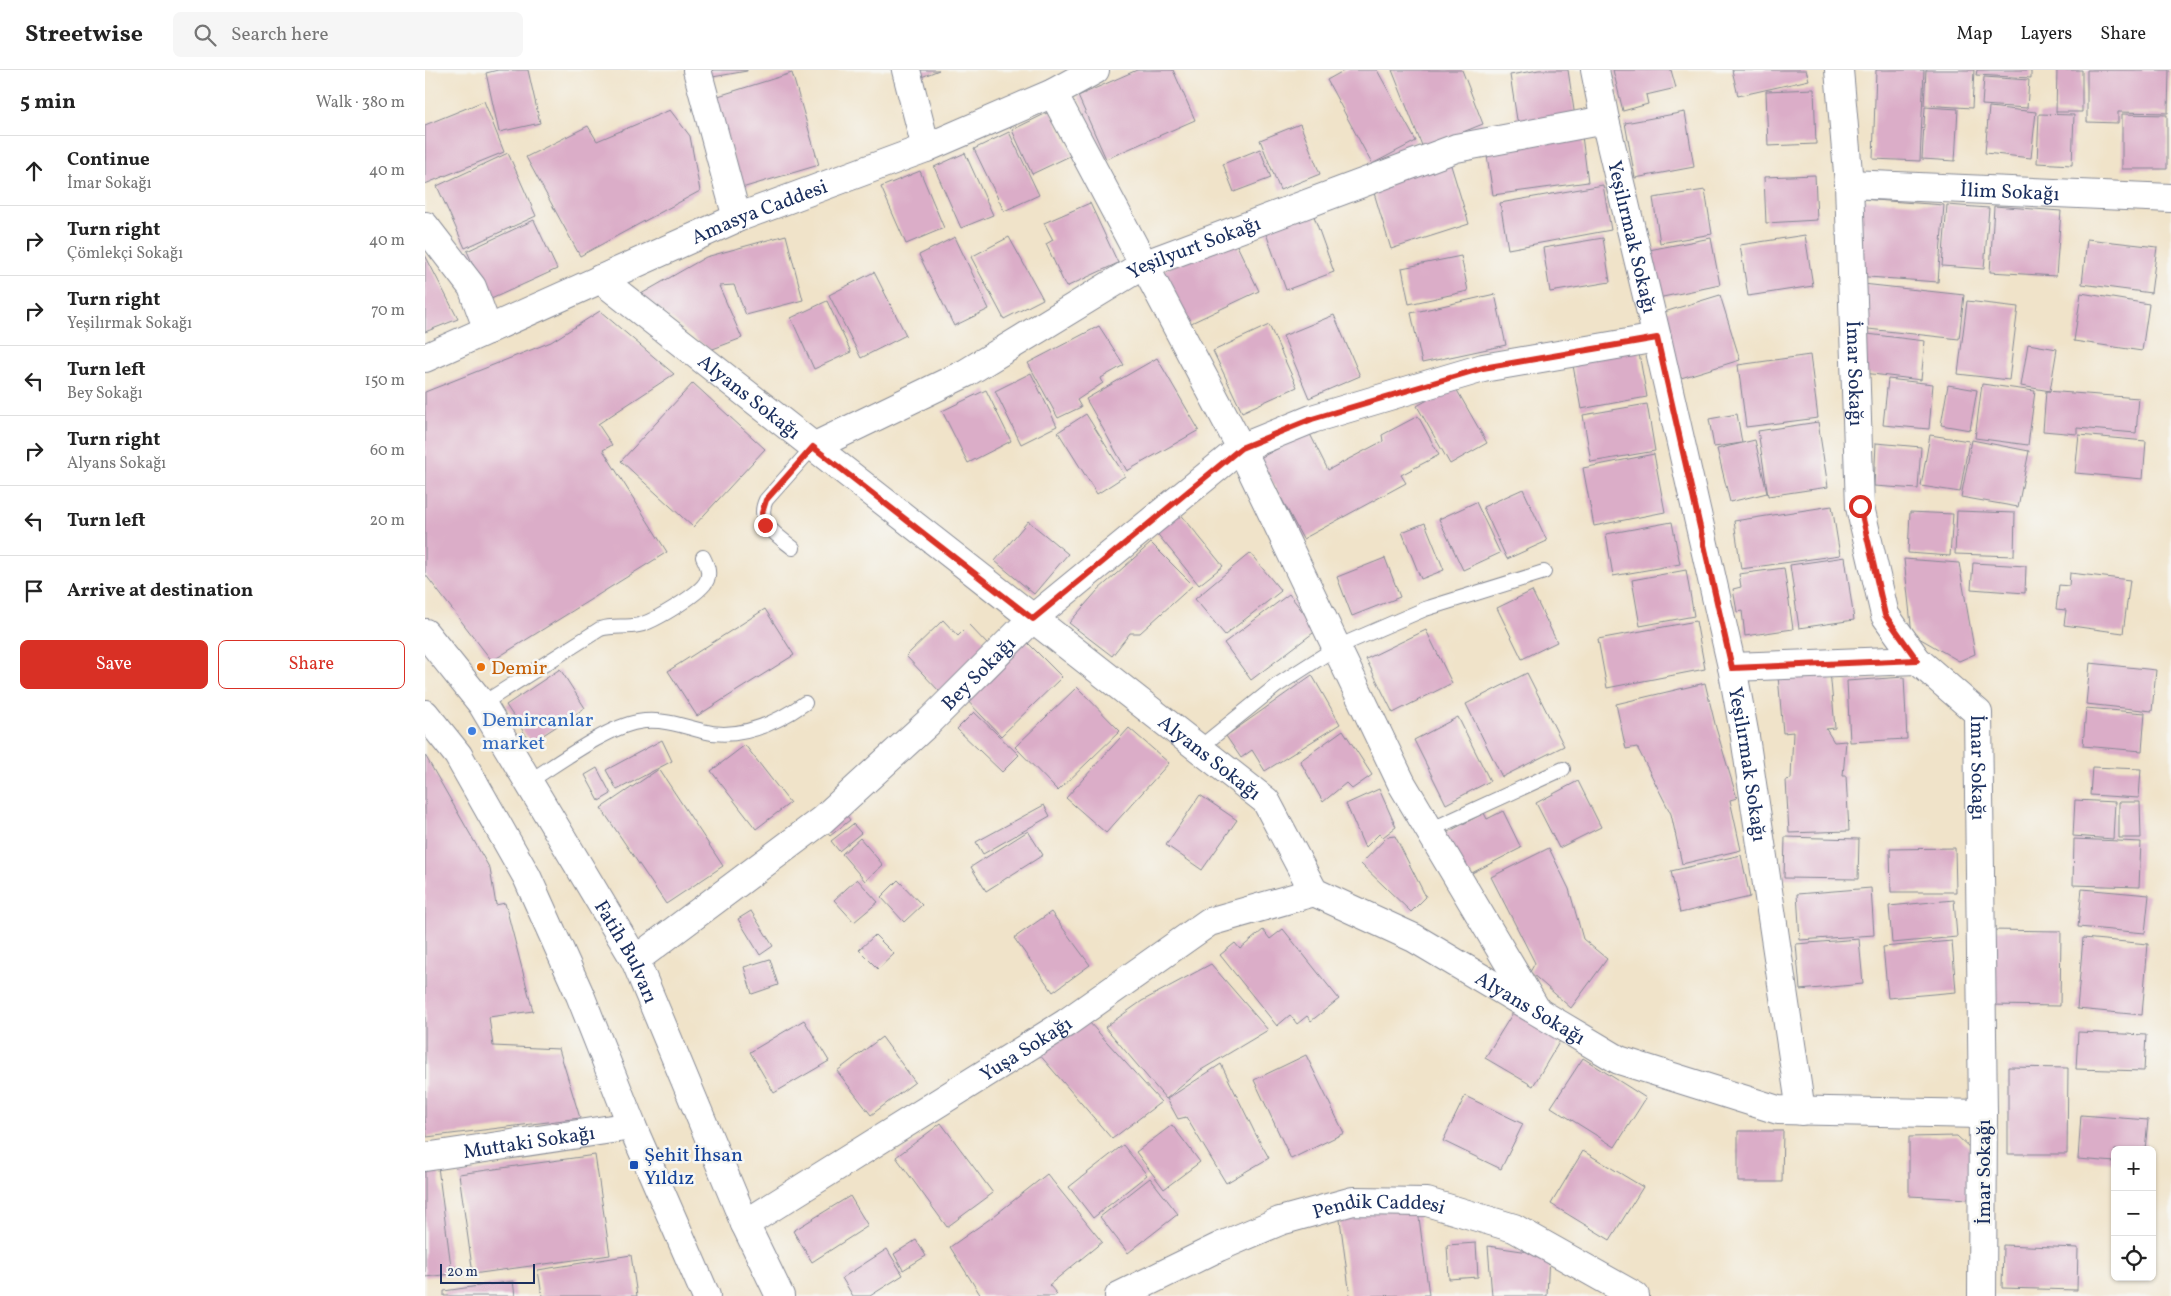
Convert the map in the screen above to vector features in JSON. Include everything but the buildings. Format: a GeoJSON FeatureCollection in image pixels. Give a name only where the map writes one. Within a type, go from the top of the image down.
{"type":"FeatureCollection","features":[{"type":"Feature","properties":{"kind":"street"},"geometry":{"type":"LineString","coordinates":[[697,70],[737,218]]}},
{"type":"Feature","properties":{"kind":"street"},"geometry":{"type":"LineString","coordinates":[[906,70],[925,148]]}},
{"type":"Feature","properties":{"kind":"street","name":"Amasya Caddesi"},"geometry":{"type":"LineString","coordinates":[[425,358],[737,218],[925,148],[1053,92],[1095,70]]}},
{"type":"Feature","properties":{"kind":"street","name":"Yeşilırmak Sokağı"},"geometry":{"type":"LineString","coordinates":[[1595,70],[1732,668],[1745,737],[1801,1111]]}},
{"type":"Feature","properties":{"kind":"street","name":"İmar Sokağı"},"geometry":{"type":"LineString","coordinates":[[1839,70],[1849,184],[1860,506],[1885,615],[1917,660],[1978,713],[1983,1114],[1983,1296]]}},
{"type":"Feature","properties":{"kind":"street"},"geometry":{"type":"LineString","coordinates":[[1053,92],[1241,448],[1402,784],[1538,1012]]}},
{"type":"Feature","properties":{"kind":"street","name":"Yeşilyurt Sokağı"},"geometry":{"type":"LineString","coordinates":[[813,447],[966,373],[1143,265],[1456,148],[1605,120]]}},
{"type":"Feature","properties":{"kind":"street","name":"İlim Sokağı"},"geometry":{"type":"LineString","coordinates":[[1849,184],[2171,198]]}},
{"type":"Feature","properties":{"kind":"street"},"geometry":{"type":"LineString","coordinates":[[425,226],[472,287],[488,330]]}},
{"type":"Feature","properties":{"kind":"street","name":"Alyans Sokağı"},"geometry":{"type":"LineString","coordinates":[[600,279],[1266,802],[1314,892],[1414,938],[1619,1060],[1778,1110],[1983,1114]]}},
{"type":"Feature","properties":{"kind":"street","name":"Bey Sokağı"},"geometry":{"type":"LineString","coordinates":[[635,960],[822,820],[931,721],[1033,619],[1241,448],[1312,419],[1483,368],[1657,338]]}},
{"type":"Feature","properties":{"kind":"street","name":"Fatih Bulvarı"},"geometry":{"type":"LineString","coordinates":[[425,633],[482,704],[635,960],[745,1224],[780,1296]]}},
{"type":"Feature","properties":{"kind":"street"},"geometry":{"type":"LineString","coordinates":[[1732,668],[1917,660]]}},
{"type":"Feature","properties":{"kind":"street"},"geometry":{"type":"LineString","coordinates":[[425,714],[459,755],[527,877],[580,996],[632,1126],[705,1296]]}},
{"type":"Feature","properties":{"kind":"street","name":"Yuşa Sokağı"},"geometry":{"type":"LineString","coordinates":[[745,1224],[1066,1023],[1209,922],[1314,892]]}},
{"type":"Feature","properties":{"kind":"street","name":"Muttaki Sokağı"},"geometry":{"type":"LineString","coordinates":[[425,1157],[632,1126]]}},
{"type":"Feature","properties":{"kind":"street","name":"Pendik Caddesi"},"geometry":{"type":"LineString","coordinates":[[1119,1296],[1219,1246],[1280,1221],[1353,1201],[1427,1202],[1514,1228],[1635,1296]]}},
{"type":"Feature","properties":{"kind":"lane"},"geometry":{"type":"LineString","coordinates":[[793,548],[765,525],[762,513],[763,506],[766,500],[813,447]]}},
{"type":"Feature","properties":{"kind":"lane"},"geometry":{"type":"LineString","coordinates":[[482,704],[600,629],[609,626],[625,627],[641,624],[697,592],[707,580],[708,572],[703,558]]}},
{"type":"Feature","properties":{"kind":"lane"},"geometry":{"type":"LineString","coordinates":[[1198,749],[1276,686],[1337,647],[1425,609],[1544,572]]}},
{"type":"Feature","properties":{"kind":"lane"},"geometry":{"type":"LineString","coordinates":[[528,782],[620,726],[640,721],[659,721],[713,733],[731,734],[769,724],[805,703]]}},
{"type":"Feature","properties":{"kind":"lane"},"geometry":{"type":"LineString","coordinates":[[1430,830],[1563,769]]}},
{"type":"Feature","properties":{"kind":"place","name":"Demir"},"geometry":{"type":"Point","coordinates":[481,667]}},
{"type":"Feature","properties":{"kind":"place","name":"Demircanlar market"},"geometry":{"type":"Point","coordinates":[472,731]}},
{"type":"Feature","properties":{"kind":"place","name":"Şehit İhsan Yıldız"},"geometry":{"type":"Point","coordinates":[634,1165]}},
{"type":"Feature","properties":{"kind":"route"},"geometry":{"type":"LineString","coordinates":[[765,525],[762,513],[766,500],[813,447],[1033,619],[1241,448],[1312,419],[1483,368],[1657,338],[1732,668],[1917,660],[1885,615],[1860,506]]}}]}
